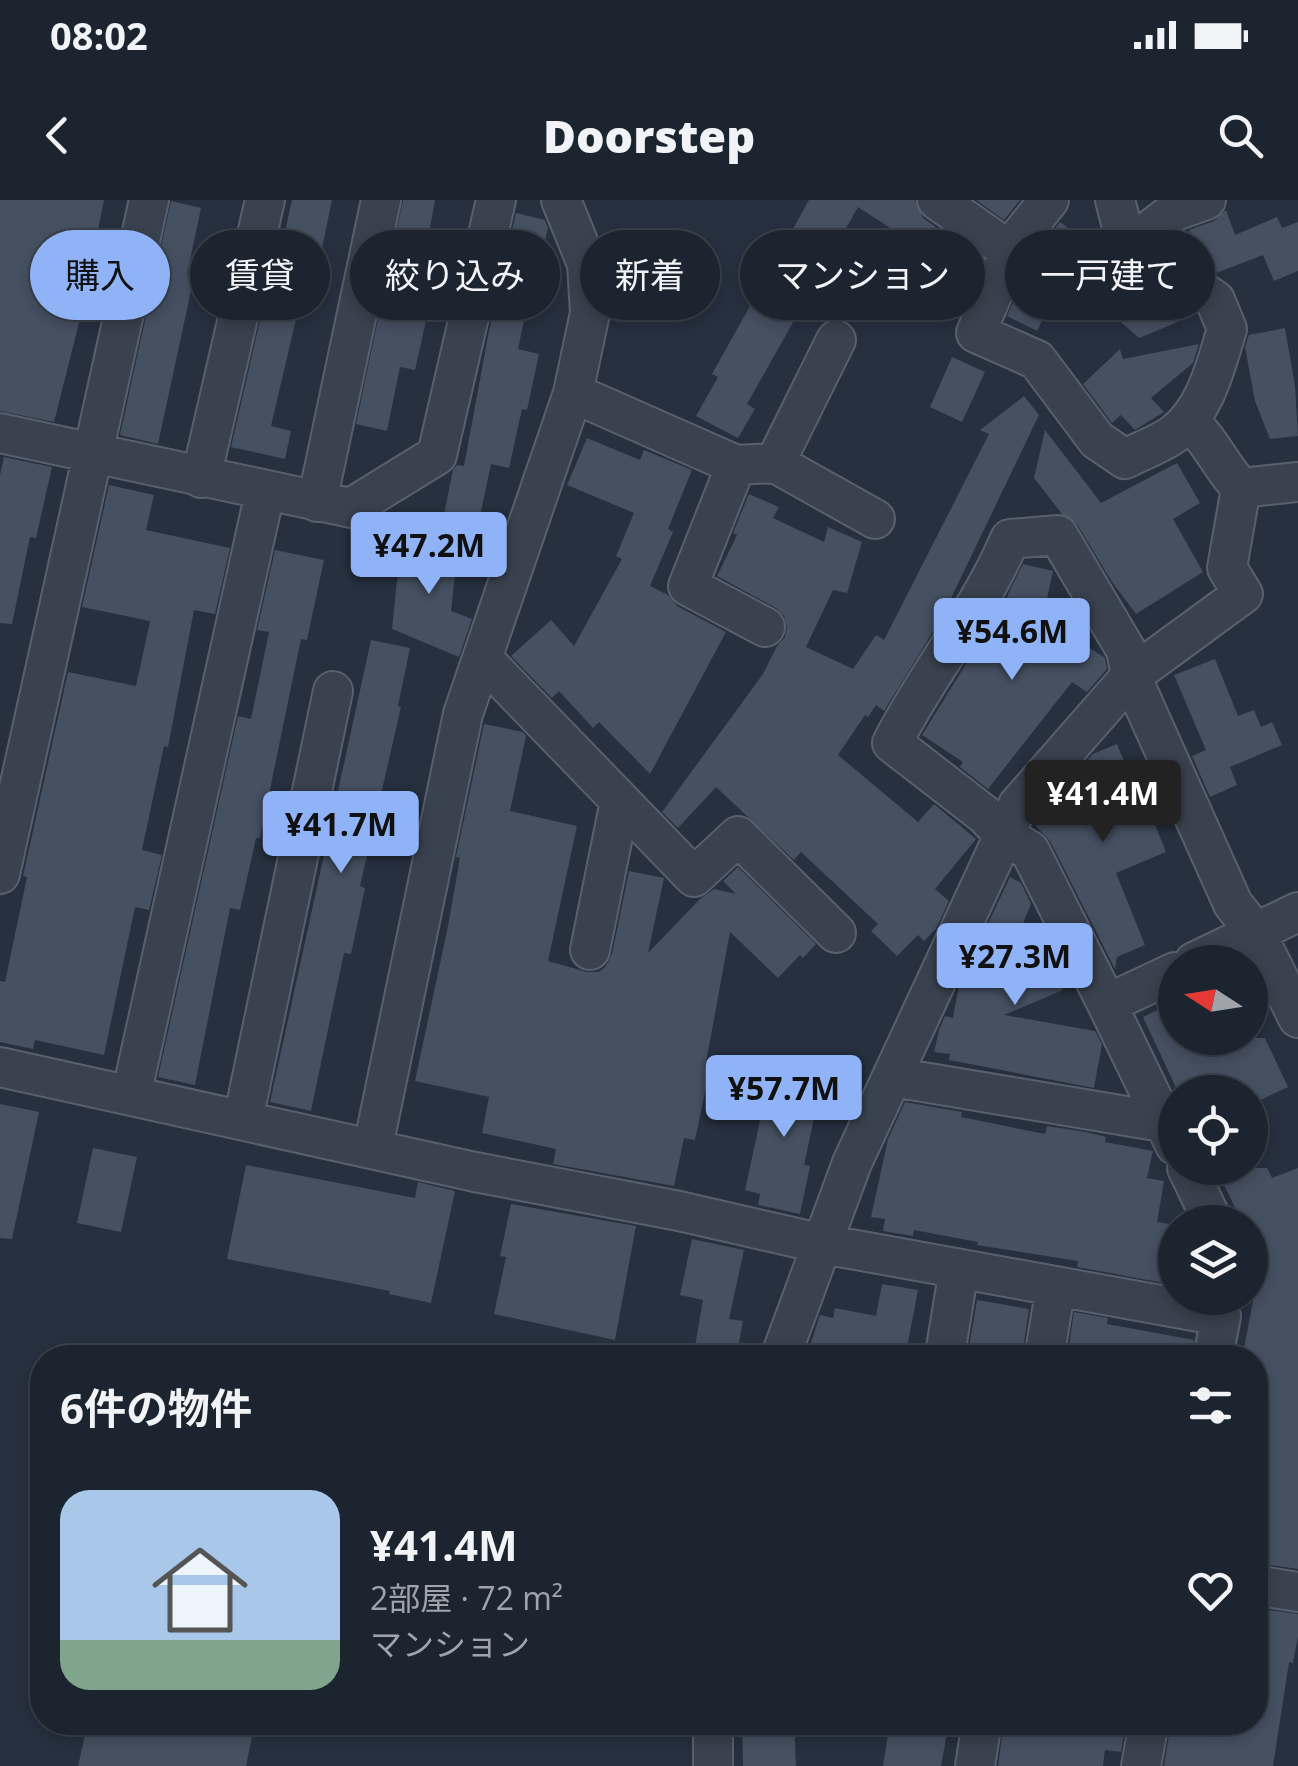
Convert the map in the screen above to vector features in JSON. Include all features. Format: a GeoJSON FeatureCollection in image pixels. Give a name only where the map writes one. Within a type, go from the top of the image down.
{"type":"FeatureCollection","features":[{"type":"Feature","properties":{"kind":"street"},"geometry":{"type":"LineString","coordinates":[[0,874],[149,200]]}},
{"type":"Feature","properties":{"kind":"street"},"geometry":{"type":"LineString","coordinates":[[201,478],[264,200]]}},
{"type":"Feature","properties":{"kind":"street"},"geometry":{"type":"LineString","coordinates":[[317,502],[380,200]]}},
{"type":"Feature","properties":{"kind":"street"},"geometry":{"type":"LineString","coordinates":[[0,433],[351,508],[438,454],[496,200]]}},
{"type":"Feature","properties":{"kind":"street"},"geometry":{"type":"LineString","coordinates":[[373,1148],[462,714],[573,394],[590,314],[586,264],[562,200]]}},
{"type":"Feature","properties":{"kind":"street"},"geometry":{"type":"LineString","coordinates":[[937,200],[1005,248]]}},
{"type":"Feature","properties":{"kind":"street"},"geometry":{"type":"LineString","coordinates":[[1026,230],[1048,200]]}},
{"type":"Feature","properties":{"kind":"street"},"geometry":{"type":"LineString","coordinates":[[1115,200],[1125,230]]}},
{"type":"Feature","properties":{"kind":"street"},"geometry":{"type":"LineString","coordinates":[[1150,230],[1175,211],[1206,200]]}},
{"type":"Feature","properties":{"kind":"street"},"geometry":{"type":"LineString","coordinates":[[1005,263],[976,333],[1037,360],[1097,440],[1125,459],[1172,436],[1189,420],[1208,387],[1226,329],[1215,302]]}},
{"type":"Feature","properties":{"kind":"street"},"geometry":{"type":"LineString","coordinates":[[775,462],[836,340]]}},
{"type":"Feature","properties":{"kind":"street"},"geometry":{"type":"LineString","coordinates":[[573,394],[736,465],[775,462],[876,519]]}},
{"type":"Feature","properties":{"kind":"street"},"geometry":{"type":"LineString","coordinates":[[1189,420],[1206,436],[1224,470],[1241,488]]}},
{"type":"Feature","properties":{"kind":"street"},"geometry":{"type":"LineString","coordinates":[[736,465],[688,586],[765,628]]}},
{"type":"Feature","properties":{"kind":"street"},"geometry":{"type":"LineString","coordinates":[[1241,488],[1298,482]]}},
{"type":"Feature","properties":{"kind":"street"},"geometry":{"type":"LineString","coordinates":[[785,1345],[852,1163],[1018,805],[1131,676],[1243,594],[1227,568],[1241,488]]}},
{"type":"Feature","properties":{"kind":"street"},"geometry":{"type":"LineString","coordinates":[[131,1096],[265,492]]}},
{"type":"Feature","properties":{"kind":"street"},"geometry":{"type":"LineString","coordinates":[[1158,1111],[1030,851],[892,743],[912,704],[969,620],[1010,539],[1058,535],[1126,650],[1131,676],[1233,904],[1256,933],[1298,1018]]}},
{"type":"Feature","properties":{"kind":"street"},"geometry":{"type":"LineString","coordinates":[[482,658],[694,877],[738,836],[836,932]]}},
{"type":"Feature","properties":{"kind":"street"},"geometry":{"type":"LineString","coordinates":[[243,1120],[333,691]]}},
{"type":"Feature","properties":{"kind":"street"},"geometry":{"type":"LineString","coordinates":[[590,950],[620,801]]}},
{"type":"Feature","properties":{"kind":"street"},"geometry":{"type":"LineString","coordinates":[[1230,945],[1298,912]]}},
{"type":"Feature","properties":{"kind":"street"},"geometry":{"type":"LineString","coordinates":[[1108,1004],[1158,980]]}},
{"type":"Feature","properties":{"kind":"street"},"geometry":{"type":"LineString","coordinates":[[0,1067],[823,1244],[1056,1286],[1158,1299]]}},
{"type":"Feature","properties":{"kind":"street"},"geometry":{"type":"LineString","coordinates":[[893,1077],[1158,1132]]}},
{"type":"Feature","properties":{"kind":"street"},"geometry":{"type":"LineString","coordinates":[[946,1345],[959,1269]]}},
{"type":"Feature","properties":{"kind":"street"},"geometry":{"type":"LineString","coordinates":[[1046,1345],[1056,1286]]}},
{"type":"Feature","properties":{"kind":"street"},"geometry":{"type":"LineString","coordinates":[[1216,1345],[1221,1315]]}},
{"type":"Feature","properties":{"kind":"street"},"geometry":{"type":"LineString","coordinates":[[1268,1587],[1298,1592]]}},
{"type":"Feature","properties":{"kind":"street"},"geometry":{"type":"LineString","coordinates":[[713,1735],[713,1766]]}},
{"type":"Feature","properties":{"kind":"street"},"geometry":{"type":"LineString","coordinates":[[975,1766],[980,1735]]}},
{"type":"Feature","properties":{"kind":"street"},"geometry":{"type":"LineString","coordinates":[[1141,1766],[1146,1735]]}},
{"type":"Feature","properties":{"kind":"building"},"geometry":{"type":"Polygon","coordinates":[[[0,200],[104,200],[98,230],[30,230],[30,320],[80,320],[54,422],[0,411],[0,200]]]}},
{"type":"Feature","properties":{"kind":"building"},"geometry":{"type":"Polygon","coordinates":[[[292,200],[332,200],[326,230],[285,230],[292,200]]]}},
{"type":"Feature","properties":{"kind":"building"},"geometry":{"type":"Polygon","coordinates":[[[403,200],[435,200],[430,230],[397,230],[403,200]]]}},
{"type":"Feature","properties":{"kind":"building"},"geometry":{"type":"Polygon","coordinates":[[[809,200],[915,200],[923,218],[940,230],[893,230],[858,207],[845,230],[792,230],[809,200]]]}},
{"type":"Feature","properties":{"kind":"building"},"geometry":{"type":"Polygon","coordinates":[[[976,200],[1020,200],[1004,220],[976,200]]]}},
{"type":"Feature","properties":{"kind":"building"},"geometry":{"type":"Polygon","coordinates":[[[171,201],[201,208],[196,230],[190,230],[187,275],[190,296],[158,444],[120,435],[145,320],[170,320],[170,230],[165,230],[171,201]]]}},
{"type":"Feature","properties":{"kind":"building"},"geometry":{"type":"Polygon","coordinates":[[[1226,210],[1235,235],[1277,217],[1282,228],[1298,222],[1298,271],[1274,281],[1263,255],[1216,273],[1215,230],[1189,230],[1214,221],[1226,210]]]}},
{"type":"Feature","properties":{"kind":"building"},"geometry":{"type":"Polygon","coordinates":[[[516,213],[545,220],[548,228],[548,230],[512,230],[516,213]]]}},
{"type":"Feature","properties":{"kind":"building"},"geometry":{"type":"Polygon","coordinates":[[[1060,222],[1071,230],[1054,230],[1060,222]]]}},
{"type":"Feature","properties":{"kind":"building"},"geometry":{"type":"Polygon","coordinates":[[[260,320],[296,320],[271,426],[291,431],[285,459],[231,447],[260,320]]]}},
{"type":"Feature","properties":{"kind":"building"},"geometry":{"type":"Polygon","coordinates":[[[378,320],[426,321],[415,370],[400,367],[387,431],[356,424],[378,320]]]}},
{"type":"Feature","properties":{"kind":"building"},"geometry":{"type":"Polygon","coordinates":[[[492,320],[524,320],[518,349],[539,354],[509,468],[491,464],[479,521],[444,514],[453,470],[457,465],[464,466],[492,320]]]}},
{"type":"Feature","properties":{"kind":"building"},"geometry":{"type":"Polygon","coordinates":[[[742,320],[794,320],[747,404],[755,409],[738,438],[696,416],[718,377],[712,374],[742,320]]]}},
{"type":"Feature","properties":{"kind":"building"},"geometry":{"type":"Polygon","coordinates":[[[1015,320],[1042,320],[1037,331],[1015,320]]]}},
{"type":"Feature","properties":{"kind":"building"},"geometry":{"type":"Polygon","coordinates":[[[1119,320],[1178,322],[1139,338],[1119,320]]]}},
{"type":"Feature","properties":{"kind":"building"},"geometry":{"type":"Polygon","coordinates":[[[1285,328],[1298,436],[1270,439],[1255,401],[1245,347],[1249,335],[1285,328]]]}},
{"type":"Feature","properties":{"kind":"building"},"geometry":{"type":"Polygon","coordinates":[[[1199,344],[1193,363],[1151,398],[1164,412],[1135,430],[1121,415],[1112,423],[1083,384],[1120,349],[1123,359],[1199,344]]]}},
{"type":"Feature","properties":{"kind":"building"},"geometry":{"type":"Polygon","coordinates":[[[952,357],[985,372],[962,422],[930,407],[952,357]]]}},
{"type":"Feature","properties":{"kind":"building"},"geometry":{"type":"Polygon","coordinates":[[[1024,396],[1039,415],[942,617],[884,711],[876,705],[868,717],[865,715],[838,755],[918,822],[934,804],[976,839],[935,889],[949,901],[936,929],[924,941],[918,935],[897,956],[871,931],[878,924],[801,852],[794,860],[716,787],[678,828],[662,812],[763,674],[785,637],[784,616],[776,608],[717,576],[737,535],[733,533],[749,494],[779,507],[773,518],[824,542],[828,527],[862,542],[847,593],[833,590],[806,647],[853,669],[876,635],[884,640],[989,434],[980,430],[1024,396]]]}},
{"type":"Feature","properties":{"kind":"building"},"geometry":{"type":"Polygon","coordinates":[[[1045,430],[1101,503],[1177,463],[1200,503],[1173,519],[1203,572],[1136,614],[1077,524],[1061,513],[1034,478],[1045,430]]]}},
{"type":"Feature","properties":{"kind":"building"},"geometry":{"type":"Polygon","coordinates":[[[587,438],[640,460],[644,450],[692,470],[668,529],[673,532],[650,586],[668,595],[677,606],[726,632],[650,774],[599,722],[593,728],[559,691],[552,698],[511,656],[551,620],[574,646],[622,559],[616,556],[634,513],[567,485],[587,438]]]}},
{"type":"Feature","properties":{"kind":"building"},"geometry":{"type":"Polygon","coordinates":[[[4,457],[52,467],[36,538],[30,537],[12,624],[0,623],[0,475],[4,457]]]}},
{"type":"Feature","properties":{"kind":"building"},"geometry":{"type":"Polygon","coordinates":[[[109,485],[154,495],[146,530],[230,548],[215,614],[194,610],[168,747],[164,746],[142,850],[162,855],[149,910],[135,907],[104,1055],[35,1040],[33,1049],[0,1042],[0,981],[5,982],[27,877],[23,876],[68,672],[136,686],[150,621],[82,607],[109,485]]]}},
{"type":"Feature","properties":{"kind":"building"},"geometry":{"type":"Polygon","coordinates":[[[401,542],[458,547],[451,611],[472,619],[459,657],[392,629],[401,542]]]}},
{"type":"Feature","properties":{"kind":"building"},"geometry":{"type":"Polygon","coordinates":[[[275,550],[324,560],[307,640],[301,639],[260,838],[256,838],[240,910],[230,908],[195,1085],[158,1077],[238,716],[251,719],[269,632],[257,630],[275,550]]]}},
{"type":"Feature","properties":{"kind":"building"},"geometry":{"type":"Polygon","coordinates":[[[1023,564],[1053,571],[1043,617],[1105,658],[1107,669],[1087,692],[1072,682],[988,789],[960,767],[963,762],[922,735],[979,643],[995,653],[1008,594],[1023,564]]]}},
{"type":"Feature","properties":{"kind":"building"},"geometry":{"type":"Polygon","coordinates":[[[371,640],[410,648],[398,706],[401,707],[360,886],[365,888],[351,954],[344,953],[311,1111],[270,1102],[371,640]]]}},
{"type":"Feature","properties":{"kind":"building"},"geometry":{"type":"Polygon","coordinates":[[[1215,659],[1238,716],[1254,710],[1261,727],[1272,722],[1282,745],[1230,767],[1237,785],[1210,797],[1192,756],[1206,750],[1174,675],[1215,659]]]}},
{"type":"Feature","properties":{"kind":"building"},"geometry":{"type":"Polygon","coordinates":[[[484,724],[523,732],[526,736],[510,811],[577,826],[548,961],[587,972],[599,972],[606,966],[612,954],[629,871],[664,878],[648,953],[714,889],[736,894],[723,881],[738,867],[816,944],[778,978],[730,932],[705,1068],[710,1069],[695,1140],[684,1138],[674,1186],[553,1164],[556,1149],[482,1133],[489,1097],[415,1081],[484,724]]]}},
{"type":"Feature","properties":{"kind":"building"},"geometry":{"type":"Polygon","coordinates":[[[1117,744],[1166,852],[1116,873],[1145,945],[1117,957],[1115,969],[1050,841],[1034,824],[1058,793],[1091,779],[1084,763],[1093,754],[1117,744]]]}},
{"type":"Feature","properties":{"kind":"building"},"geometry":{"type":"Polygon","coordinates":[[[1010,877],[1021,883],[1031,904],[1010,955],[1061,962],[1065,971],[1063,990],[1004,1015],[1095,1031],[1102,1044],[1094,1088],[949,1060],[950,1054],[934,1052],[945,1016],[953,1018],[959,985],[1010,877]]]}},
{"type":"Feature","properties":{"kind":"building"},"geometry":{"type":"Polygon","coordinates":[[[1158,1010],[1158,1049],[1143,1017],[1158,1010]]]}},
{"type":"Feature","properties":{"kind":"building"},"geometry":{"type":"Polygon","coordinates":[[[1268,1044],[1288,1087],[1268,1096],[1268,1075],[1170,1075],[1161,1055],[1268,1055],[1268,1044]]]}},
{"type":"Feature","properties":{"kind":"building"},"geometry":{"type":"Polygon","coordinates":[[[772,1066],[823,1076],[804,1165],[810,1166],[800,1214],[758,1205],[760,1194],[745,1190],[772,1066]]]}},
{"type":"Feature","properties":{"kind":"building"},"geometry":{"type":"Polygon","coordinates":[[[905,1102],[1045,1134],[1047,1126],[1086,1132],[1106,1137],[1105,1142],[1153,1151],[1147,1178],[1163,1185],[1157,1222],[1158,1282],[1077,1267],[1078,1261],[977,1245],[978,1242],[914,1230],[913,1236],[883,1231],[885,1219],[871,1217],[888,1139],[905,1102]]]}},
{"type":"Feature","properties":{"kind":"building"},"geometry":{"type":"Polygon","coordinates":[[[0,1104],[39,1112],[12,1239],[0,1238],[0,1104]]]}},
{"type":"Feature","properties":{"kind":"building"},"geometry":{"type":"Polygon","coordinates":[[[93,1148],[137,1157],[121,1232],[77,1223],[93,1148]]]}},
{"type":"Feature","properties":{"kind":"building"},"geometry":{"type":"Polygon","coordinates":[[[246,1165],[415,1198],[418,1182],[455,1191],[431,1303],[389,1294],[390,1291],[227,1259],[246,1165]]]}},
{"type":"Feature","properties":{"kind":"building"},"geometry":{"type":"Polygon","coordinates":[[[1298,1168],[1298,1569],[1268,1565],[1268,1345],[1245,1345],[1250,1315],[1268,1315],[1268,1205],[1234,1205],[1224,1185],[1268,1185],[1268,1170],[1272,1178],[1298,1168]]]}},
{"type":"Feature","properties":{"kind":"building"},"geometry":{"type":"Polygon","coordinates":[[[511,1204],[636,1226],[615,1340],[494,1314],[506,1257],[500,1256],[511,1204]]]}},
{"type":"Feature","properties":{"kind":"building"},"geometry":{"type":"Polygon","coordinates":[[[692,1239],[744,1250],[729,1319],[743,1321],[738,1345],[695,1345],[703,1300],[680,1295],[692,1239]]]}},
{"type":"Feature","properties":{"kind":"building"},"geometry":{"type":"Polygon","coordinates":[[[882,1284],[918,1290],[907,1345],[810,1345],[820,1315],[833,1318],[835,1308],[876,1316],[882,1284]]]}},
{"type":"Feature","properties":{"kind":"building"},"geometry":{"type":"Polygon","coordinates":[[[977,1300],[1029,1309],[1024,1345],[969,1345],[977,1300]]]}},
{"type":"Feature","properties":{"kind":"building"},"geometry":{"type":"Polygon","coordinates":[[[1074,1312],[1108,1318],[1107,1324],[1194,1340],[1193,1345],[1069,1345],[1074,1312]]]}},
{"type":"Feature","properties":{"kind":"building"},"geometry":{"type":"Polygon","coordinates":[[[1268,1610],[1298,1614],[1298,1636],[1293,1663],[1289,1662],[1273,1766],[1164,1766],[1169,1735],[1268,1735],[1268,1610]]]}},
{"type":"Feature","properties":{"kind":"building"},"geometry":{"type":"Polygon","coordinates":[[[85,1735],[252,1735],[246,1766],[78,1766],[85,1735]]]}},
{"type":"Feature","properties":{"kind":"building"},"geometry":{"type":"Polygon","coordinates":[[[742,1735],[795,1735],[796,1766],[743,1766],[742,1735]]]}},
{"type":"Feature","properties":{"kind":"building"},"geometry":{"type":"Polygon","coordinates":[[[888,1735],[947,1735],[941,1766],[883,1766],[888,1735]]]}},
{"type":"Feature","properties":{"kind":"building"},"geometry":{"type":"Polygon","coordinates":[[[1002,1735],[1124,1735],[1121,1752],[1105,1750],[1103,1766],[998,1766],[1002,1735]]]}}]}
